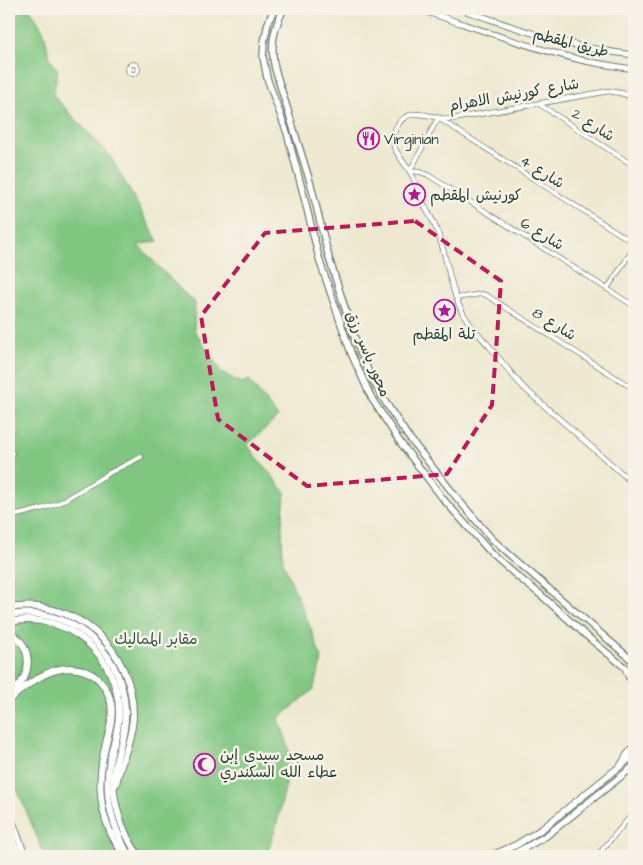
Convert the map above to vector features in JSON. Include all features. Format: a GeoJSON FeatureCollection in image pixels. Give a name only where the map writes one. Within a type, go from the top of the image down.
{"type":"FeatureCollection","features":[{"type":"Feature","properties":{"kind":"highway"},"geometry":{"type":"LineString","coordinates":[[9,608],[22,606],[38,607],[70,615],[96,632],[119,660],[130,689],[133,714],[130,739],[115,792]]}},
{"type":"Feature","properties":{"kind":"highway"},"geometry":{"type":"LineString","coordinates":[[9,615],[36,614],[55,617],[72,624],[94,640],[111,661],[124,692],[126,710],[124,731],[113,775],[117,807],[130,842],[140,856]]}},
{"type":"Feature","properties":{"kind":"highway"},"geometry":{"type":"LineString","coordinates":[[9,622],[35,620],[65,628],[88,643],[98,653],[109,671],[116,692],[119,712],[117,732],[108,774],[108,801],[113,822],[129,856]]}},
{"type":"Feature","properties":{"kind":"highway"},"geometry":{"type":"LineString","coordinates":[[9,632],[23,644],[28,659],[26,675],[17,688],[9,694]]}},
{"type":"Feature","properties":{"kind":"highway"},"geometry":{"type":"LineString","coordinates":[[625,667],[629,677],[634,682]]}},
{"type":"Feature","properties":{"kind":"highway"},"geometry":{"type":"LineString","coordinates":[[9,700],[44,675],[61,669],[72,668],[82,670],[96,678],[103,685],[110,698],[112,713],[100,786],[102,803],[108,828],[125,856]]}},
{"type":"Feature","properties":{"kind":"highway"},"geometry":{"type":"LineString","coordinates":[[621,766],[634,746]]}},
{"type":"Feature","properties":{"kind":"highway"},"geometry":{"type":"LineString","coordinates":[[491,856],[516,845],[542,829],[634,755]]}},
{"type":"Feature","properties":{"kind":"highway"},"geometry":{"type":"LineString","coordinates":[[510,856],[546,836],[634,766]]}},
{"type":"Feature","properties":{"kind":"highway"},"geometry":{"type":"LineString","coordinates":[[9,812],[25,856]]}},
{"type":"Feature","properties":{"kind":"main road","name":"محور ياسر رزق"},"geometry":{"type":"LineString","coordinates":[[274,9],[268,23],[264,42],[263,57],[267,78],[287,133],[320,262],[351,353],[372,399],[395,435],[440,494],[493,555],[634,675]]}},
{"type":"Feature","properties":{"kind":"main road","name":"محور ياسر رزق"},"geometry":{"type":"LineString","coordinates":[[284,9],[276,25],[273,40],[272,55],[275,69],[306,168],[329,258],[354,336],[376,388],[412,442],[492,539],[634,662]]}},
{"type":"Feature","properties":{"kind":"main road","name":"طريق المقطم"},"geometry":{"type":"LineString","coordinates":[[418,9],[557,54],[598,64],[634,69]]}},
{"type":"Feature","properties":{"kind":"main road","name":"طريق المقطم"},"geometry":{"type":"LineString","coordinates":[[460,9],[547,38],[590,48],[634,55]]}},
{"type":"Feature","properties":{"kind":"main road"},"geometry":{"type":"LineString","coordinates":[[9,831],[19,856]]}},
{"type":"Feature","properties":{"kind":"street","name":"شارع كورنيش الاهرام"},"geometry":{"type":"LineString","coordinates":[[634,100],[625,94],[609,91],[452,120],[426,114],[415,114],[402,120],[396,128],[393,138],[394,149],[410,171],[439,235],[456,298],[468,322],[532,395],[634,484]]}},
{"type":"Feature","properties":{"kind":"street","name":"شارع 2"},"geometry":{"type":"LineString","coordinates":[[539,104],[634,166]]}},
{"type":"Feature","properties":{"kind":"street"},"geometry":{"type":"LineString","coordinates":[[410,171],[438,118]]}},
{"type":"Feature","properties":{"kind":"street","name":"شارع 4"},"geometry":{"type":"LineString","coordinates":[[438,118],[634,243]]}},
{"type":"Feature","properties":{"kind":"street","name":"شارع 6"},"geometry":{"type":"LineString","coordinates":[[410,171],[428,175],[634,306]]}},
{"type":"Feature","properties":{"kind":"street"},"geometry":{"type":"LineString","coordinates":[[607,289],[634,248]]}},
{"type":"Feature","properties":{"kind":"street","name":"شارع 8"},"geometry":{"type":"LineString","coordinates":[[456,298],[486,295],[634,389]]}},
{"type":"Feature","properties":{"kind":"street"},"geometry":{"type":"LineString","coordinates":[[9,517],[59,503],[118,468],[141,457]]}},
{"type":"Feature","properties":{"kind":"street"},"geometry":{"type":"LineString","coordinates":[[597,856],[634,812]]}},
{"type":"Feature","properties":{"kind":"highlighted area"},"geometry":{"type":"Polygon","coordinates":[[[415,221],[501,281],[492,405],[447,474],[307,486],[218,419],[201,316],[265,233],[415,221]]]}},
{"type":"Feature","properties":{"kind":"green space","name":"مقابر المماليك"},"geometry":{"type":"Polygon","coordinates":[[[9,9],[30,9],[44,32],[50,60],[58,70],[53,95],[110,156],[158,241],[138,245],[195,302],[194,330],[222,373],[242,383],[249,380],[278,417],[247,445],[285,492],[282,526],[283,562],[322,660],[313,690],[279,718],[292,758],[276,827],[266,856],[45,856],[9,770],[9,9]]]}},
{"type":"Feature","properties":{"kind":"place","name":"Virginian"},"geometry":{"type":"Point","coordinates":[368,139]}},
{"type":"Feature","properties":{"kind":"place","name":"كورنيش المقطم"},"geometry":{"type":"Point","coordinates":[414,195]}},
{"type":"Feature","properties":{"kind":"place","name":"تلة المقطم"},"geometry":{"type":"Point","coordinates":[444,311]}},
{"type":"Feature","properties":{"kind":"place","name":"مسجد سيدى إبن عطاء الله السكندري"},"geometry":{"type":"Point","coordinates":[204,764]}}]}
